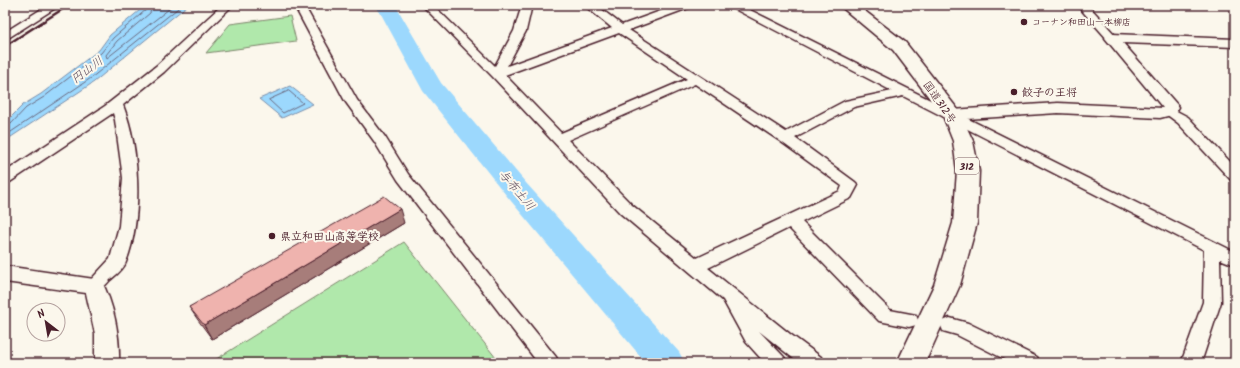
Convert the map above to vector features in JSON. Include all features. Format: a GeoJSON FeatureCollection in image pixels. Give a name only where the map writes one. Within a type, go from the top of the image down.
{"type":"FeatureCollection","features":[{"type":"Feature","properties":{"kind":"highway","name":"国道312号"},"geometry":{"type":"LineString","coordinates":[[847,5],[899,46],[952,116],[963,141],[968,171],[965,223],[947,285],[911,363]]}},
{"type":"Feature","properties":{"kind":"street"},"geometry":{"type":"LineString","coordinates":[[5,37],[55,5]]}},
{"type":"Feature","properties":{"kind":"street"},"geometry":{"type":"LineString","coordinates":[[5,179],[116,105],[160,69],[228,5]]}},
{"type":"Feature","properties":{"kind":"street"},"geometry":{"type":"LineString","coordinates":[[299,5],[351,101],[380,140],[403,177],[549,363]]}},
{"type":"Feature","properties":{"kind":"street"},"geometry":{"type":"LineString","coordinates":[[427,5],[497,74],[626,209],[782,340],[814,363]]}},
{"type":"Feature","properties":{"kind":"street"},"geometry":{"type":"LineString","coordinates":[[497,74],[520,31],[527,5]]}},
{"type":"Feature","properties":{"kind":"street"},"geometry":{"type":"LineString","coordinates":[[589,5],[620,29],[785,138],[850,185],[846,194],[694,267]]}},
{"type":"Feature","properties":{"kind":"street"},"geometry":{"type":"LineString","coordinates":[[497,74],[687,5]]}},
{"type":"Feature","properties":{"kind":"street"},"geometry":{"type":"LineString","coordinates":[[732,5],[1235,259]]}},
{"type":"Feature","properties":{"kind":"street"},"geometry":{"type":"LineString","coordinates":[[1082,5],[1166,100],[1171,107],[1169,111]]}},
{"type":"Feature","properties":{"kind":"street"},"geometry":{"type":"LineString","coordinates":[[1112,38],[1235,44]]}},
{"type":"Feature","properties":{"kind":"street"},"geometry":{"type":"LineString","coordinates":[[559,139],[696,79]]}},
{"type":"Feature","properties":{"kind":"street"},"geometry":{"type":"LineString","coordinates":[[785,138],[850,104],[905,92]]}},
{"type":"Feature","properties":{"kind":"street"},"geometry":{"type":"LineString","coordinates":[[94,286],[118,262],[126,226],[130,178],[122,120],[116,105]]}},
{"type":"Feature","properties":{"kind":"street"},"geometry":{"type":"LineString","coordinates":[[952,116],[1058,108],[1160,113],[1169,111],[1183,120],[1235,176]]}},
{"type":"Feature","properties":{"kind":"street"},"geometry":{"type":"LineString","coordinates":[[792,221],[885,316],[909,320]]}},
{"type":"Feature","properties":{"kind":"street"},"geometry":{"type":"LineString","coordinates":[[1191,363],[1212,302],[1212,247]]}},
{"type":"Feature","properties":{"kind":"street"},"geometry":{"type":"LineString","coordinates":[[5,274],[94,286]]}},
{"type":"Feature","properties":{"kind":"street"},"geometry":{"type":"LineString","coordinates":[[94,286],[100,306],[108,349],[107,363]]}},
{"type":"Feature","properties":{"kind":"street"},"geometry":{"type":"LineString","coordinates":[[727,293],[753,337],[777,363]]}},
{"type":"Feature","properties":{"kind":"street"},"geometry":{"type":"LineString","coordinates":[[950,326],[961,328],[1030,363]]}},
{"type":"Feature","properties":{"kind":"green space"},"geometry":{"type":"Polygon","coordinates":[[[290,16],[296,41],[206,53],[230,24],[290,16]]]}},
{"type":"Feature","properties":{"kind":"green space"},"geometry":{"type":"Polygon","coordinates":[[[404,242],[500,363],[210,363],[404,242]]]}},
{"type":"Feature","properties":{"kind":"water","name":"円山川"},"geometry":{"type":"Polygon","coordinates":[[[146,5],[188,5],[94,82],[5,141],[5,123],[23,105],[41,94],[99,50],[110,35],[146,5]]]}},
{"type":"Feature","properties":{"kind":"water"},"geometry":{"type":"Polygon","coordinates":[[[290,86],[313,104],[282,118],[259,99],[290,86]]]}},
{"type":"Feature","properties":{"kind":"building"},"geometry":{"type":"Polygon","coordinates":[[[384,196],[400,209],[204,325],[189,307],[384,196]]]}},
{"type":"Feature","properties":{"kind":"waterway","name":"与布土川"},"geometry":{"type":"LineString","coordinates":[[384,5],[390,12],[431,86],[516,189],[667,363]]}},
{"type":"Feature","properties":{"kind":"railway"},"geometry":{"type":"LineString","coordinates":[[5,46],[69,5]]}},
{"type":"Feature","properties":{"kind":"place","name":"コーナン和田山一本柳店"},"geometry":{"type":"Point","coordinates":[1024,22]}},
{"type":"Feature","properties":{"kind":"place","name":"餃子の王将"},"geometry":{"type":"Point","coordinates":[1014,92]}},
{"type":"Feature","properties":{"kind":"place","name":"県立和田山高等学校"},"geometry":{"type":"Point","coordinates":[272,236]}}]}
